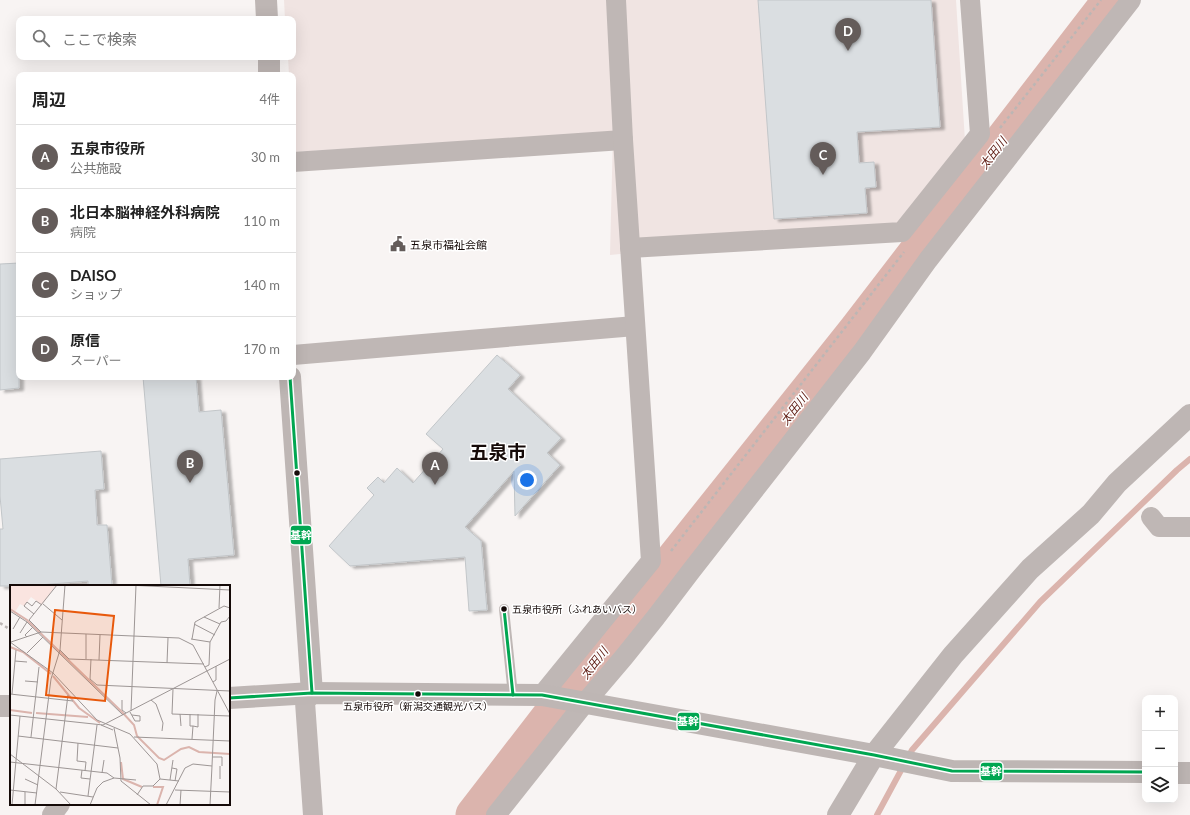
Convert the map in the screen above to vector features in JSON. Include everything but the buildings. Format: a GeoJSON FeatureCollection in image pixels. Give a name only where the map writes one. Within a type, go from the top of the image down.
{"type":"FeatureCollection","features":[{"type":"Feature","properties":{"kind":"street"},"geometry":{"type":"LineString","coordinates":[[266,0],[267,16]]}},
{"type":"Feature","properties":{"kind":"street"},"geometry":{"type":"LineString","coordinates":[[542,695],[651,561],[623,140],[616,0]]}},
{"type":"Feature","properties":{"kind":"street"},"geometry":{"type":"LineString","coordinates":[[630,248],[902,232],[980,134],[970,0]]}},
{"type":"Feature","properties":{"kind":"street"},"geometry":{"type":"LineString","coordinates":[[496,815],[584,704],[656,617],[862,352],[928,260],[1131,0]]}},
{"type":"Feature","properties":{"kind":"street"},"geometry":{"type":"LineString","coordinates":[[269,60],[269,72]]}},
{"type":"Feature","properties":{"kind":"street"},"geometry":{"type":"LineString","coordinates":[[296,162],[623,140]]}},
{"type":"Feature","properties":{"kind":"street"},"geometry":{"type":"LineString","coordinates":[[296,354],[635,326]]}},
{"type":"Feature","properties":{"kind":"street"},"geometry":{"type":"LineString","coordinates":[[290,380],[312,694],[305,702],[313,815]]}},
{"type":"Feature","properties":{"kind":"street"},"geometry":{"type":"LineString","coordinates":[[838,815],[874,755],[953,655],[1030,569],[1090,514],[1117,483],[1190,415]]}},
{"type":"Feature","properties":{"kind":"street"},"geometry":{"type":"LineString","coordinates":[[1151,517],[1159,527],[1190,527]]}},
{"type":"Feature","properties":{"kind":"street"},"geometry":{"type":"LineString","coordinates":[[230,698],[312,694],[542,695],[584,704],[874,755],[952,771],[1142,772]]}},
{"type":"Feature","properties":{"kind":"street"},"geometry":{"type":"LineString","coordinates":[[1178,773],[1190,773]]}},
{"type":"Feature","properties":{"kind":"street"},"geometry":{"type":"LineString","coordinates":[[52,815],[59,805]]}},
{"type":"Feature","properties":{"kind":"lane"},"geometry":{"type":"LineString","coordinates":[[504,610],[513,695]]}},
{"type":"Feature","properties":{"kind":"path"},"geometry":{"type":"LineString","coordinates":[[996,133],[1101,0]]}},
{"type":"Feature","properties":{"kind":"path"},"geometry":{"type":"LineString","coordinates":[[669,554],[906,250]]}},
{"type":"Feature","properties":{"kind":"path"},"geometry":{"type":"LineString","coordinates":[[0,623],[10,629]]}},
{"type":"Feature","properties":{"kind":"shaded area"},"geometry":{"type":"Polygon","coordinates":[[[284,0],[956,0],[965,141],[902,226],[610,255],[613,133],[296,152],[296,72],[289,72],[288,60],[296,60],[296,16],[285,16],[284,0]]]}},
{"type":"Feature","properties":{"kind":"waterway","name":"太田川"},"geometry":{"type":"LineString","coordinates":[[474,815],[589,666],[857,330],[1111,0]]}},
{"type":"Feature","properties":{"kind":"waterway"},"geometry":{"type":"LineString","coordinates":[[877,815],[912,750],[1040,602],[1190,459]]}},
{"type":"Feature","properties":{"kind":"transit line","name":"基幹"},"geometry":{"type":"LineString","coordinates":[[290,380],[312,693]]}},
{"type":"Feature","properties":{"kind":"transit line","name":"基幹"},"geometry":{"type":"LineString","coordinates":[[504,609],[513,695]]}},
{"type":"Feature","properties":{"kind":"transit line","name":"基幹"},"geometry":{"type":"LineString","coordinates":[[230,698],[312,693],[542,695],[874,755],[952,771],[1142,772]]}},
{"type":"Feature","properties":{"kind":"place","name":"原信"},"geometry":{"type":"Point","coordinates":[848,51]}},
{"type":"Feature","properties":{"kind":"place","name":"DAISO"},"geometry":{"type":"Point","coordinates":[823,175]}},
{"type":"Feature","properties":{"kind":"place","name":"五泉市福祉会館"},"geometry":{"type":"Point","coordinates":[398,244]}},
{"type":"Feature","properties":{"kind":"place","name":"北日本脳神経外科病院"},"geometry":{"type":"Point","coordinates":[190,483]}},
{"type":"Feature","properties":{"kind":"place","name":"五泉市役所"},"geometry":{"type":"Point","coordinates":[435,485]}},
{"type":"Feature","properties":{"kind":"place","name":"五泉市役所（ふれあいバス）"},"geometry":{"type":"Point","coordinates":[504,609]}},
{"type":"Feature","properties":{"kind":"place","name":"五泉市役所（新潟交通観光バス）"},"geometry":{"type":"Point","coordinates":[418,694]}},
{"type":"Feature","properties":{"kind":"district","name":"五泉市"},"geometry":{"type":"Point","coordinates":[498,451]}}]}
